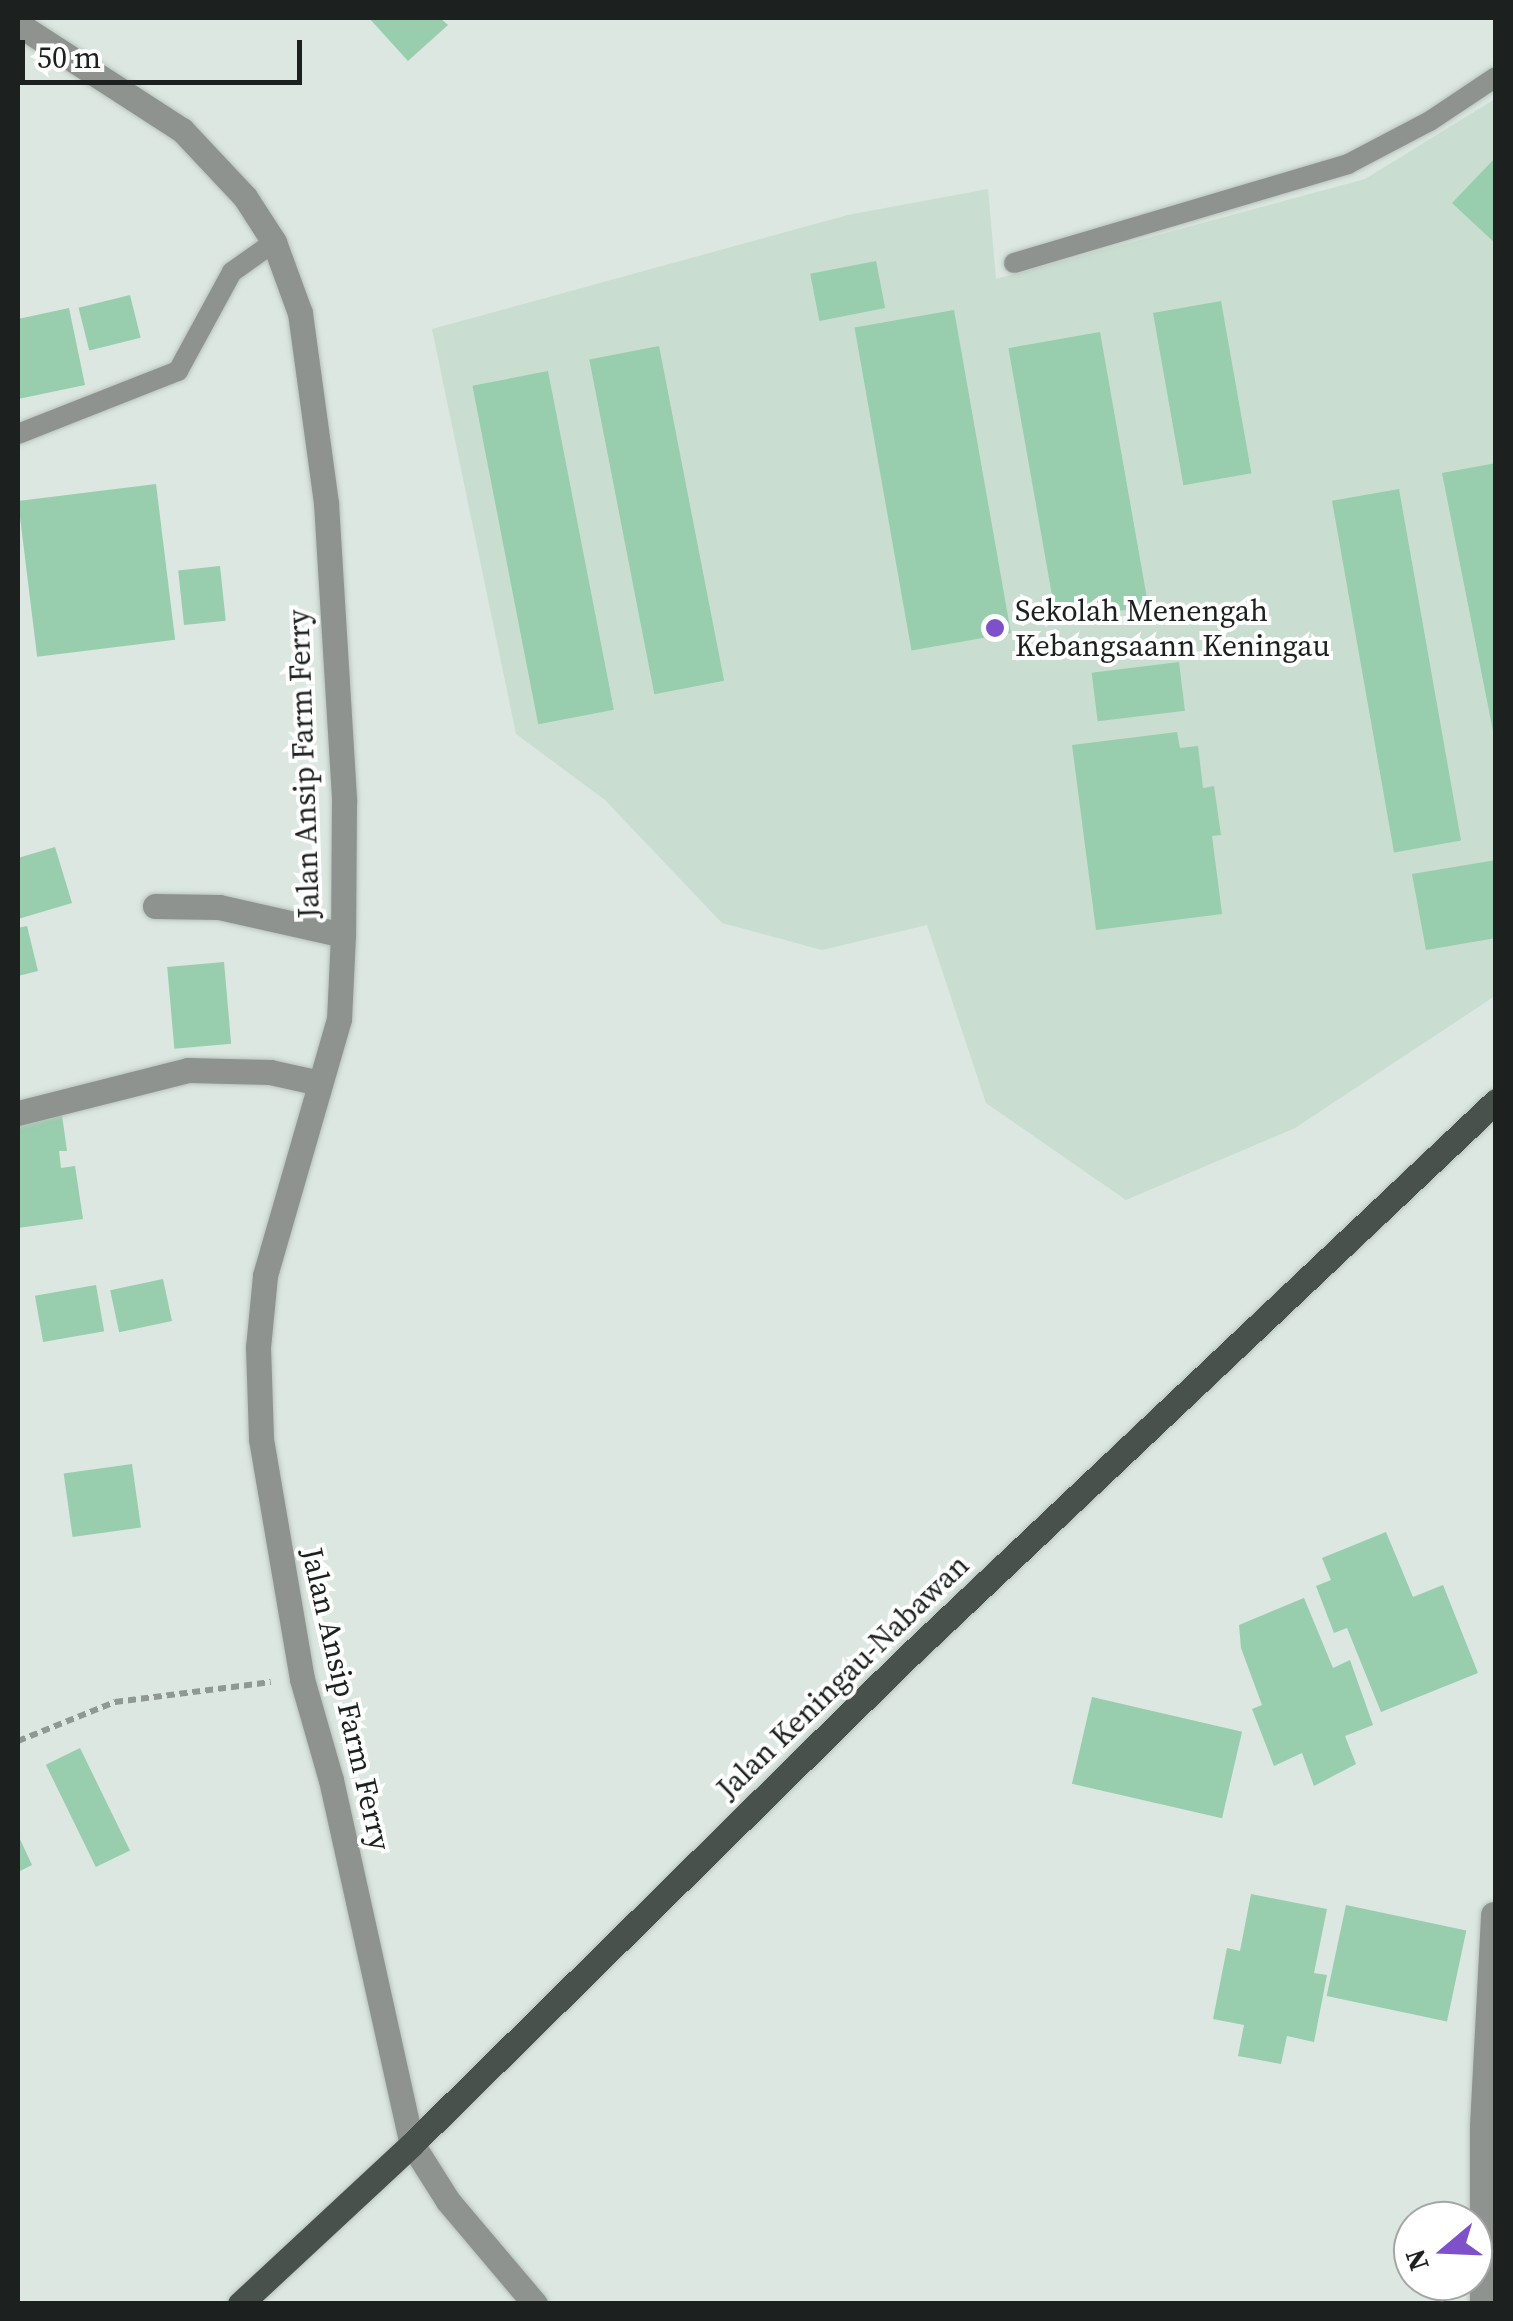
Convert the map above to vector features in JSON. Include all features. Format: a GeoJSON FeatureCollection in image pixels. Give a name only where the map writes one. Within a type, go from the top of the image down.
{"type":"FeatureCollection","features":[{"type":"Feature","properties":{"kind":"main road","name":"Jalan Keningau-Nabawan"},"geometry":{"type":"LineString","coordinates":[[240,2304],[412,2144],[904,1660],[1496,1101]]}},
{"type":"Feature","properties":{"kind":"street","name":"Jalan Ansip Farm Ferry"},"geometry":{"type":"LineString","coordinates":[[18,24],[182,130],[244,196],[274,242],[300,313],[316,402],[326,504],[344,802],[343,935],[339,1019],[265,1276],[258,1346],[261,1439],[302,1680],[331,1780],[412,2144],[448,2201],[535,2304]]}},
{"type":"Feature","properties":{"kind":"street"},"geometry":{"type":"LineString","coordinates":[[155,906],[219,908],[343,935]]}},
{"type":"Feature","properties":{"kind":"street"},"geometry":{"type":"LineString","coordinates":[[18,1113],[188,1070],[270,1072],[320,1084]]}},
{"type":"Feature","properties":{"kind":"street"},"geometry":{"type":"LineString","coordinates":[[1482,2304],[1482,2126],[1493,1914]]}},
{"type":"Feature","properties":{"kind":"lane"},"geometry":{"type":"LineString","coordinates":[[1014,263],[1348,164],[1430,121],[1496,77]]}},
{"type":"Feature","properties":{"kind":"lane"},"geometry":{"type":"LineString","coordinates":[[18,434],[178,371],[232,272],[274,242]]}},
{"type":"Feature","properties":{"kind":"path"},"geometry":{"type":"LineString","coordinates":[[18,1741],[115,1702],[302,1680]]}},
{"type":"Feature","properties":{"kind":"shaded area","name":"Sekolah Menengah Kebangsaann Keningau"},"geometry":{"type":"Polygon","coordinates":[[[1495,99],[1495,996],[1295,1128],[1126,1200],[986,1103],[927,925],[822,950],[722,923],[605,800],[516,734],[432,329],[848,215],[988,189],[996,279],[1365,179],[1495,99]]]}},
{"type":"Feature","properties":{"kind":"building"},"geometry":{"type":"Polygon","coordinates":[[[369,18],[440,18],[448,25],[408,61],[369,18]]]}},
{"type":"Feature","properties":{"kind":"building"},"geometry":{"type":"Polygon","coordinates":[[[1496,157],[1496,244],[1452,203],[1496,157]]]}},
{"type":"Feature","properties":{"kind":"building"},"geometry":{"type":"Polygon","coordinates":[[[876,261],[885,308],[819,321],[810,274],[876,261]]]}},
{"type":"Feature","properties":{"kind":"building"},"geometry":{"type":"Polygon","coordinates":[[[130,295],[141,338],[89,351],[79,308],[130,295]]]}},
{"type":"Feature","properties":{"kind":"building"},"geometry":{"type":"Polygon","coordinates":[[[1221,301],[1251,473],[1183,485],[1153,313],[1221,301]]]}},
{"type":"Feature","properties":{"kind":"building"},"geometry":{"type":"Polygon","coordinates":[[[69,308],[85,385],[18,399],[18,319],[69,308]]]}},
{"type":"Feature","properties":{"kind":"building"},"geometry":{"type":"Polygon","coordinates":[[[954,310],[1011,633],[911,651],[855,328],[954,310]]]}},
{"type":"Feature","properties":{"kind":"building"},"geometry":{"type":"Polygon","coordinates":[[[1100,332],[1148,606],[1057,622],[1008,348],[1100,332]]]}},
{"type":"Feature","properties":{"kind":"building"},"geometry":{"type":"Polygon","coordinates":[[[659,346],[724,681],[654,694],[589,360],[659,346]]]}},
{"type":"Feature","properties":{"kind":"building"},"geometry":{"type":"Polygon","coordinates":[[[548,371],[614,710],[538,724],[472,386],[548,371]]]}},
{"type":"Feature","properties":{"kind":"building"},"geometry":{"type":"Polygon","coordinates":[[[1496,463],[1496,736],[1494,736],[1442,473],[1496,463]]]}},
{"type":"Feature","properties":{"kind":"building"},"geometry":{"type":"Polygon","coordinates":[[[156,484],[175,640],[37,657],[18,501],[156,484]]]}},
{"type":"Feature","properties":{"kind":"building"},"geometry":{"type":"Polygon","coordinates":[[[1399,489],[1461,841],[1394,852],[1332,501],[1399,489]]]}},
{"type":"Feature","properties":{"kind":"building"},"geometry":{"type":"Polygon","coordinates":[[[220,566],[226,621],[184,625],[178,570],[220,566]]]}},
{"type":"Feature","properties":{"kind":"building"},"geometry":{"type":"Polygon","coordinates":[[[1179,662],[1185,711],[1098,721],[1092,673],[1179,662]]]}},
{"type":"Feature","properties":{"kind":"building"},"geometry":{"type":"Polygon","coordinates":[[[1177,732],[1180,748],[1198,746],[1203,788],[1214,786],[1221,835],[1212,836],[1222,914],[1096,930],[1072,745],[1177,732]]]}},
{"type":"Feature","properties":{"kind":"building"},"geometry":{"type":"Polygon","coordinates":[[[55,847],[72,903],[18,919],[18,858],[55,847]]]}},
{"type":"Feature","properties":{"kind":"building"},"geometry":{"type":"Polygon","coordinates":[[[1496,860],[1496,938],[1426,950],[1412,874],[1496,860]]]}},
{"type":"Feature","properties":{"kind":"building"},"geometry":{"type":"Polygon","coordinates":[[[27,926],[38,971],[18,976],[18,928],[27,926]]]}},
{"type":"Feature","properties":{"kind":"building"},"geometry":{"type":"Polygon","coordinates":[[[224,962],[231,1044],[174,1049],[167,967],[224,962]]]}},
{"type":"Feature","properties":{"kind":"building"},"geometry":{"type":"Polygon","coordinates":[[[62,1115],[67,1151],[59,1151],[61,1168],[75,1166],[83,1219],[18,1228],[18,1122],[62,1115]]]}},
{"type":"Feature","properties":{"kind":"building"},"geometry":{"type":"Polygon","coordinates":[[[163,1279],[172,1321],[119,1332],[110,1290],[163,1279]]]}},
{"type":"Feature","properties":{"kind":"building"},"geometry":{"type":"Polygon","coordinates":[[[96,1285],[104,1331],[43,1342],[35,1296],[96,1285]]]}},
{"type":"Feature","properties":{"kind":"building"},"geometry":{"type":"Polygon","coordinates":[[[132,1464],[141,1527],[73,1537],[64,1474],[132,1464]]]}},
{"type":"Feature","properties":{"kind":"building"},"geometry":{"type":"Polygon","coordinates":[[[1386,1532],[1413,1597],[1443,1585],[1478,1673],[1381,1712],[1347,1628],[1334,1633],[1316,1586],[1331,1580],[1322,1558],[1386,1532]]]}},
{"type":"Feature","properties":{"kind":"building"},"geometry":{"type":"Polygon","coordinates":[[[1304,1598],[1333,1668],[1350,1660],[1373,1725],[1345,1736],[1356,1764],[1314,1786],[1302,1753],[1274,1766],[1252,1709],[1262,1705],[1241,1648],[1239,1625],[1304,1598]]]}},
{"type":"Feature","properties":{"kind":"building"},"geometry":{"type":"Polygon","coordinates":[[[1092,1697],[1242,1732],[1222,1818],[1072,1784],[1092,1697]]]}},
{"type":"Feature","properties":{"kind":"building"},"geometry":{"type":"Polygon","coordinates":[[[80,1748],[130,1850],[96,1867],[46,1765],[80,1748]]]}},
{"type":"Feature","properties":{"kind":"building"},"geometry":{"type":"Polygon","coordinates":[[[18,1835],[32,1865],[18,1872],[18,1835]]]}},
{"type":"Feature","properties":{"kind":"building"},"geometry":{"type":"Polygon","coordinates":[[[1251,1894],[1327,1909],[1314,1973],[1327,1975],[1314,2042],[1287,2036],[1281,2064],[1238,2056],[1244,2025],[1213,2019],[1227,1948],[1240,1951],[1251,1894]]]}},
{"type":"Feature","properties":{"kind":"building"},"geometry":{"type":"Polygon","coordinates":[[[1346,1905],[1466,1931],[1447,2022],[1327,1996],[1346,1905]]]}},
{"type":"Feature","properties":{"kind":"place","name":"Sekolah Menengah Kebangsaann Keningau"},"geometry":{"type":"Point","coordinates":[995,628]}}]}
